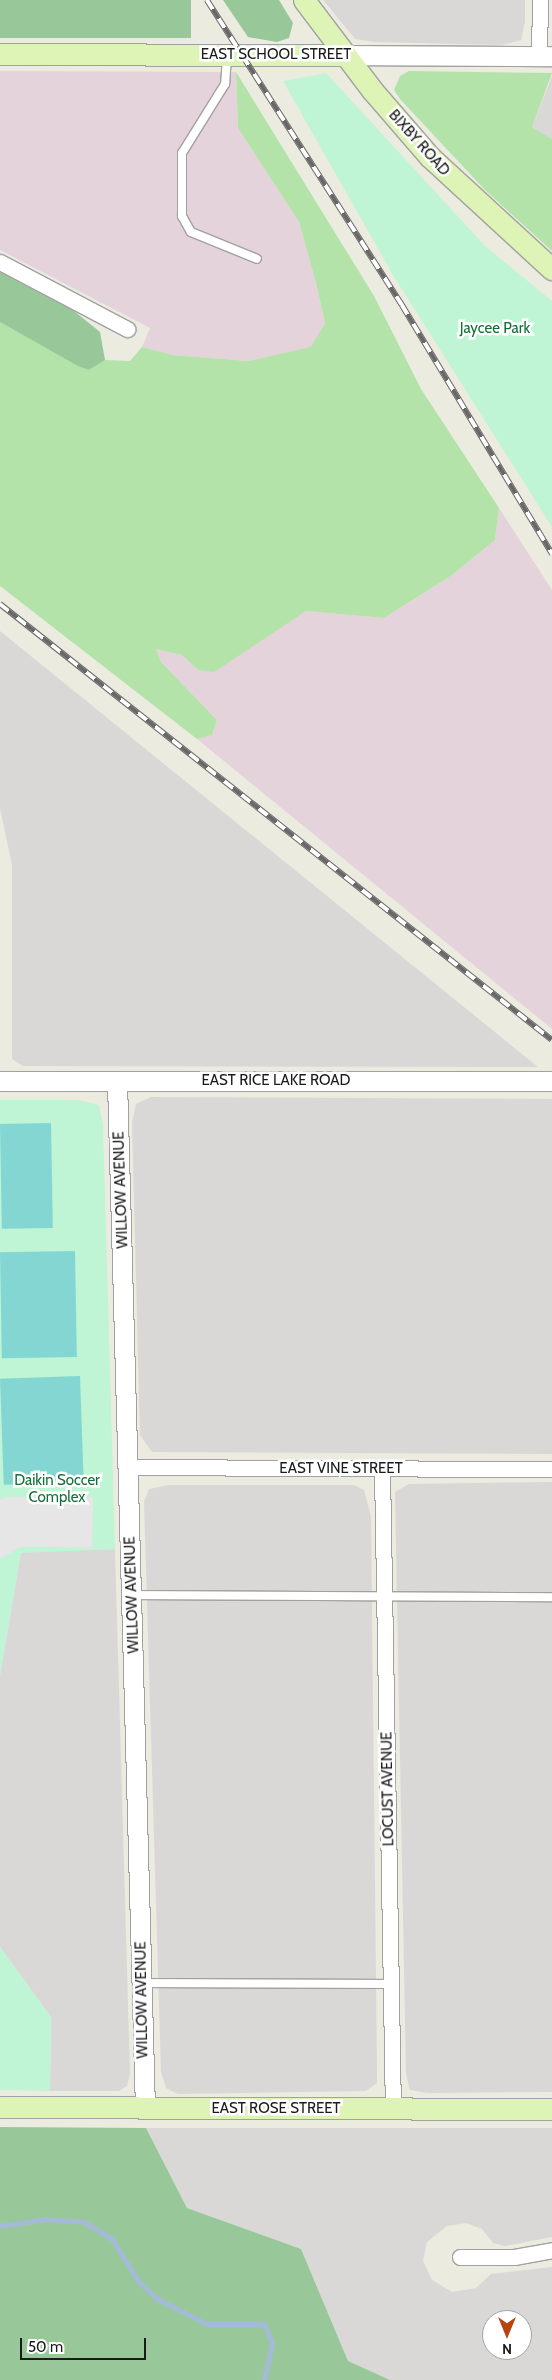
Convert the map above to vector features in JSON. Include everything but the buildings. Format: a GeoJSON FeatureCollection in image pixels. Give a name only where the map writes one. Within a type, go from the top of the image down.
{"type":"FeatureCollection","features":[{"type":"Feature","properties":{"kind":"main road","name":"BIXBY ROAD"},"geometry":{"type":"LineString","coordinates":[[304,0],[344,55],[430,157],[552,269]]}},
{"type":"Feature","properties":{"kind":"main road","name":"EAST SCHOOL STREET"},"geometry":{"type":"LineString","coordinates":[[0,54],[344,55]]}},
{"type":"Feature","properties":{"kind":"main road","name":"EAST ROSE STREET"},"geometry":{"type":"LineString","coordinates":[[0,2108],[552,2109]]}},
{"type":"Feature","properties":{"kind":"street"},"geometry":{"type":"LineString","coordinates":[[540,0],[546,56]]}},
{"type":"Feature","properties":{"kind":"street","name":"EAST SCHOOL STREET"},"geometry":{"type":"LineString","coordinates":[[344,55],[546,56]]}},
{"type":"Feature","properties":{"kind":"street"},"geometry":{"type":"LineString","coordinates":[[0,262],[127,328]]}},
{"type":"Feature","properties":{"kind":"street","name":"EAST RICE LAKE ROAD"},"geometry":{"type":"LineString","coordinates":[[0,1081],[552,1081]]}},
{"type":"Feature","properties":{"kind":"street","name":"WILLOW AVENUE"},"geometry":{"type":"LineString","coordinates":[[118,1081],[145,2108]]}},
{"type":"Feature","properties":{"kind":"street","name":"EAST VINE STREET"},"geometry":{"type":"LineString","coordinates":[[129,1467],[552,1469]]}},
{"type":"Feature","properties":{"kind":"street","name":"LOCUST AVENUE"},"geometry":{"type":"LineString","coordinates":[[382,1469],[394,2108]]}},
{"type":"Feature","properties":{"kind":"street"},"geometry":{"type":"LineString","coordinates":[[460,2256],[514,2256],[552,2250]]}},
{"type":"Feature","properties":{"kind":"lane"},"geometry":{"type":"LineString","coordinates":[[227,54],[225,84],[182,153],[182,216],[191,232],[257,259]]}},
{"type":"Feature","properties":{"kind":"lane"},"geometry":{"type":"LineString","coordinates":[[132,1596],[552,1597]]}},
{"type":"Feature","properties":{"kind":"lane"},"geometry":{"type":"LineString","coordinates":[[142,1983],[391,1984]]}},
{"type":"Feature","properties":{"kind":"shaded area"},"geometry":{"type":"Polygon","coordinates":[[[323,0],[525,0],[525,22],[521,40],[502,45],[375,42],[355,39],[323,0]]]}},
{"type":"Feature","properties":{"kind":"shaded area"},"geometry":{"type":"Polygon","coordinates":[[[0,71],[236,72],[238,128],[299,222],[316,283],[325,323],[311,348],[248,361],[173,355],[142,347],[150,328],[0,250],[0,71]]]}},
{"type":"Feature","properties":{"kind":"shaded area"},"geometry":{"type":"Polygon","coordinates":[[[552,76],[552,139],[532,127],[552,76]]]}},
{"type":"Feature","properties":{"kind":"shaded area"},"geometry":{"type":"Polygon","coordinates":[[[499,508],[552,590],[552,1029],[197,739],[212,735],[217,720],[161,662],[156,649],[182,655],[198,670],[306,611],[384,618],[452,575],[495,540],[499,508]]]}},
{"type":"Feature","properties":{"kind":"shaded area"},"geometry":{"type":"Polygon","coordinates":[[[0,631],[538,1067],[23,1066],[12,1059],[12,865],[0,808],[0,631]]]}},
{"type":"Feature","properties":{"kind":"shaded area"},"geometry":{"type":"Polygon","coordinates":[[[151,1097],[552,1099],[552,1454],[152,1452],[140,1435],[132,1122],[136,1104],[151,1097]]]}},
{"type":"Feature","properties":{"kind":"shaded area"},"geometry":{"type":"Polygon","coordinates":[[[51,1123],[53,1228],[2,1229],[0,1124],[51,1123]]]}},
{"type":"Feature","properties":{"kind":"shaded area"},"geometry":{"type":"Polygon","coordinates":[[[75,1251],[77,1357],[2,1358],[0,1252],[75,1251]]]}},
{"type":"Feature","properties":{"kind":"shaded area"},"geometry":{"type":"Polygon","coordinates":[[[80,1376],[84,1482],[4,1485],[0,1379],[80,1376]]]}},
{"type":"Feature","properties":{"kind":"shaded area"},"geometry":{"type":"Polygon","coordinates":[[[552,1482],[552,2092],[428,2093],[410,2090],[406,2074],[395,1492],[409,1484],[552,1482]]]}},
{"type":"Feature","properties":{"kind":"shaded area"},"geometry":{"type":"Polygon","coordinates":[[[169,1485],[354,1485],[364,1490],[371,1516],[377,2070],[377,2083],[366,2091],[178,2094],[166,2088],[161,2072],[144,1502],[149,1489],[169,1485]]]}},
{"type":"Feature","properties":{"kind":"shaded area"},"geometry":{"type":"Polygon","coordinates":[[[5,1497],[93,1497],[92,1547],[20,1547],[0,1559],[0,1500],[5,1497]]]}},
{"type":"Feature","properties":{"kind":"shaded area"},"geometry":{"type":"Polygon","coordinates":[[[115,1549],[130,2074],[127,2086],[119,2091],[50,2091],[51,2017],[0,1947],[0,1675],[21,1552],[115,1549]]]}},
{"type":"Feature","properties":{"kind":"shaded area"},"geometry":{"type":"Polygon","coordinates":[[[146,2128],[552,2128],[552,2237],[505,2246],[493,2243],[482,2229],[466,2223],[447,2226],[427,2242],[423,2261],[432,2280],[452,2292],[476,2288],[491,2274],[552,2267],[552,2380],[390,2380],[348,2362],[301,2249],[187,2208],[146,2128]]]}},
{"type":"Feature","properties":{"kind":"green space"},"geometry":{"type":"Polygon","coordinates":[[[0,0],[191,0],[191,38],[0,38],[0,0]]]}},
{"type":"Feature","properties":{"kind":"green space"},"geometry":{"type":"Polygon","coordinates":[[[223,0],[279,0],[293,23],[289,38],[277,42],[248,37],[223,0]]]}},
{"type":"Feature","properties":{"kind":"green space"},"geometry":{"type":"Polygon","coordinates":[[[409,71],[552,73],[532,127],[552,139],[552,251],[485,190],[400,99],[394,90],[400,76],[409,71]]]}},
{"type":"Feature","properties":{"kind":"green space"},"geometry":{"type":"Polygon","coordinates":[[[236,72],[374,296],[421,389],[499,508],[495,540],[452,575],[384,618],[306,611],[214,672],[198,670],[182,655],[156,649],[161,662],[217,720],[212,735],[197,739],[0,586],[0,322],[89,370],[105,360],[130,361],[142,347],[173,355],[248,361],[311,347],[325,323],[316,283],[299,222],[238,128],[236,72]]]}},
{"type":"Feature","properties":{"kind":"green space","name":"Jaycee Park"},"geometry":{"type":"Polygon","coordinates":[[[326,73],[485,246],[552,301],[552,527],[393,275],[283,81],[326,73]]]}},
{"type":"Feature","properties":{"kind":"green space"},"geometry":{"type":"Polygon","coordinates":[[[0,272],[74,311],[100,332],[105,360],[89,370],[78,366],[0,322],[0,272]]]}},
{"type":"Feature","properties":{"kind":"green space","name":"Daikin Soccer Complex"},"geometry":{"type":"Polygon","coordinates":[[[0,1100],[78,1100],[99,1105],[103,1125],[115,1549],[21,1553],[0,1675],[0,1100]]]}},
{"type":"Feature","properties":{"kind":"green space"},"geometry":{"type":"Polygon","coordinates":[[[0,1947],[51,2017],[50,2091],[0,2090],[0,1947]]]}},
{"type":"Feature","properties":{"kind":"green space"},"geometry":{"type":"Polygon","coordinates":[[[0,2127],[146,2128],[187,2208],[301,2249],[348,2361],[390,2380],[0,2380],[0,2127]]]}},
{"type":"Feature","properties":{"kind":"waterway"},"geometry":{"type":"LineString","coordinates":[[0,2226],[45,2219],[84,2222],[112,2239],[138,2281],[156,2298],[207,2324],[264,2324],[272,2343],[264,2380]]}},
{"type":"Feature","properties":{"kind":"railway"},"geometry":{"type":"LineString","coordinates":[[207,0],[402,305],[552,554]]}},
{"type":"Feature","properties":{"kind":"railway"},"geometry":{"type":"LineString","coordinates":[[0,604],[552,1040]]}}]}
